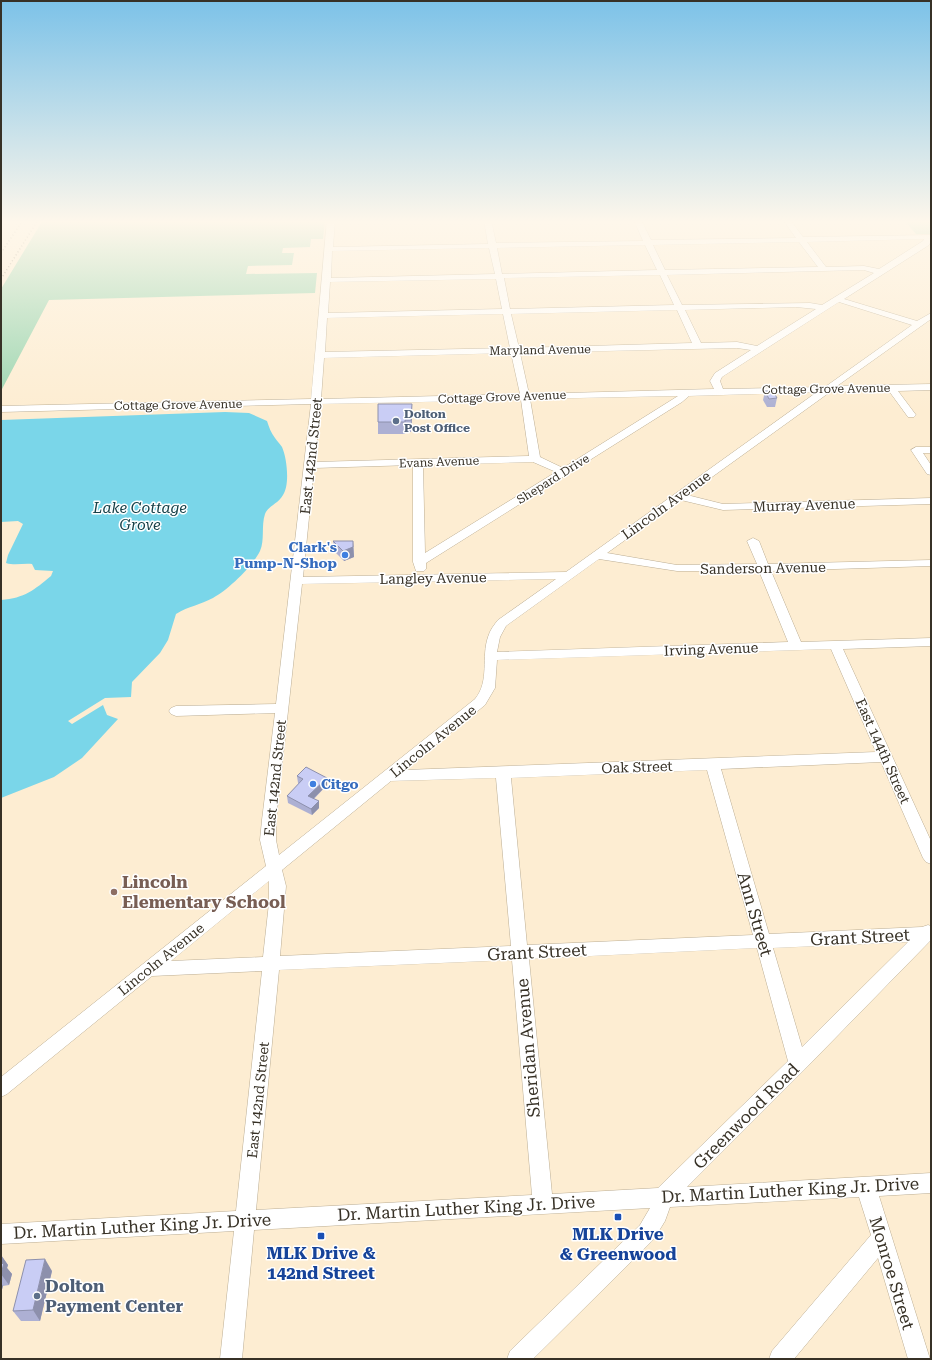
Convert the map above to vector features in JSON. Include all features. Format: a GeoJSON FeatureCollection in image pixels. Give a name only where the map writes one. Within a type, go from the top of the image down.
{"type":"FeatureCollection","features":[{"type":"Feature","properties":{"kind":"street","name":"East 142nd Street"},"geometry":{"type":"LineString","coordinates":[[231,1359],[278,886],[268,840],[282,708],[298,581],[321,355],[326,283]]}},
{"type":"Feature","properties":{"kind":"street"},"geometry":{"type":"LineString","coordinates":[[501,283],[525,396],[535,459]]}},
{"type":"Feature","properties":{"kind":"street"},"geometry":{"type":"LineString","coordinates":[[668,283],[698,346]]}},
{"type":"Feature","properties":{"kind":"street"},"geometry":{"type":"LineString","coordinates":[[720,392],[715,381],[718,375],[862,283]]}},
{"type":"Feature","properties":{"kind":"street"},"geometry":{"type":"LineString","coordinates":[[837,299],[919,324]]}},
{"type":"Feature","properties":{"kind":"street"},"geometry":{"type":"LineString","coordinates":[[324,316],[804,305],[823,308]]}},
{"type":"Feature","properties":{"kind":"street","name":"Lincoln Avenue"},"geometry":{"type":"LineString","coordinates":[[1,1088],[480,702],[489,687],[493,639],[497,628],[597,554],[931,315]]}},
{"type":"Feature","properties":{"kind":"street","name":"Maryland Avenue"},"geometry":{"type":"LineString","coordinates":[[321,355],[737,345],[758,349]]}},
{"type":"Feature","properties":{"kind":"street","name":"Cottage Grove Avenue"},"geometry":{"type":"LineString","coordinates":[[1,409],[931,387]]}},
{"type":"Feature","properties":{"kind":"street"},"geometry":{"type":"LineString","coordinates":[[892,388],[911,415]]}},
{"type":"Feature","properties":{"kind":"street"},"geometry":{"type":"LineString","coordinates":[[795,390],[806,395],[812,401]]}},
{"type":"Feature","properties":{"kind":"street","name":"Shepard Drive"},"geometry":{"type":"LineString","coordinates":[[419,562],[678,400],[686,393]]}},
{"type":"Feature","properties":{"kind":"street"},"geometry":{"type":"LineString","coordinates":[[931,450],[916,450],[931,472]]}},
{"type":"Feature","properties":{"kind":"street","name":"Evans Avenue"},"geometry":{"type":"LineString","coordinates":[[310,465],[535,459],[564,472]]}},
{"type":"Feature","properties":{"kind":"street"},"geometry":{"type":"LineString","coordinates":[[418,462],[420,578]]}},
{"type":"Feature","properties":{"kind":"street","name":"Murray Avenue"},"geometry":{"type":"LineString","coordinates":[[678,496],[723,508],[931,501]]}},
{"type":"Feature","properties":{"kind":"street"},"geometry":{"type":"LineString","coordinates":[[753,541],[796,646]]}},
{"type":"Feature","properties":{"kind":"street","name":"Sanderson Avenue"},"geometry":{"type":"LineString","coordinates":[[597,554],[677,568],[694,569],[931,563]]}},
{"type":"Feature","properties":{"kind":"street","name":"Langley Avenue"},"geometry":{"type":"LineString","coordinates":[[298,581],[568,575]]}},
{"type":"Feature","properties":{"kind":"street","name":"Irving Avenue"},"geometry":{"type":"LineString","coordinates":[[491,656],[931,642]]}},
{"type":"Feature","properties":{"kind":"street","name":"East 144th Street"},"geometry":{"type":"LineString","coordinates":[[835,644],[931,858]]}},
{"type":"Feature","properties":{"kind":"street"},"geometry":{"type":"LineString","coordinates":[[176,711],[282,708]]}},
{"type":"Feature","properties":{"kind":"street","name":"Oak Street"},"geometry":{"type":"LineString","coordinates":[[389,776],[885,758]]}},
{"type":"Feature","properties":{"kind":"street","name":"Ann Street"},"geometry":{"type":"LineString","coordinates":[[713,764],[798,1064]]}},
{"type":"Feature","properties":{"kind":"street","name":"Sheridan Avenue"},"geometry":{"type":"LineString","coordinates":[[503,773],[543,1204]]}},
{"type":"Feature","properties":{"kind":"street","name":"Grant Street"},"geometry":{"type":"LineString","coordinates":[[148,969],[519,953],[928,931]]}},
{"type":"Feature","properties":{"kind":"street","name":"Greenwood Road"},"geometry":{"type":"LineString","coordinates":[[518,1359],[647,1232],[658,1214],[663,1197],[798,1064],[928,931]]}},
{"type":"Feature","properties":{"kind":"street","name":"Dr. Martin Luther King Jr. Drive"},"geometry":{"type":"LineString","coordinates":[[1,1234],[931,1183]]}},
{"type":"Feature","properties":{"kind":"street","name":"Monroe Street"},"geometry":{"type":"LineString","coordinates":[[866,1186],[920,1359]]}},
{"type":"Feature","properties":{"kind":"street"},"geometry":{"type":"LineString","coordinates":[[780,1359],[881,1238]]}},
{"type":"Feature","properties":{"kind":"green space"},"geometry":{"type":"Polygon","coordinates":[[[4,283],[316,283],[315,293],[49,300],[1,391],[1,289],[4,283]]]}},
{"type":"Feature","properties":{"kind":"water","name":"Lake Cottage Grove"},"geometry":{"type":"Polygon","coordinates":[[[225,412],[249,413],[267,421],[272,434],[282,447],[285,458],[287,478],[285,491],[281,498],[266,511],[263,523],[263,538],[257,557],[239,578],[219,595],[176,614],[168,640],[160,653],[132,682],[131,697],[105,698],[68,721],[72,724],[103,705],[107,715],[118,719],[82,758],[54,777],[1,798],[1,600],[17,597],[29,592],[51,576],[53,571],[35,570],[32,564],[6,563],[8,555],[23,524],[18,521],[1,522],[1,420],[225,412]]]}},
{"type":"Feature","properties":{"kind":"building"},"geometry":{"type":"Polygon","coordinates":[[[765,391],[773,391],[777,398],[769,399],[765,391]]]}},
{"type":"Feature","properties":{"kind":"building"},"geometry":{"type":"Polygon","coordinates":[[[378,404],[412,404],[411,420],[405,420],[405,422],[378,422],[378,404]]]}},
{"type":"Feature","properties":{"kind":"building"},"geometry":{"type":"Polygon","coordinates":[[[333,541],[353,541],[353,547],[343,551],[333,541]]]}},
{"type":"Feature","properties":{"kind":"building"},"geometry":{"type":"Polygon","coordinates":[[[306,767],[327,778],[308,796],[319,801],[311,809],[287,796],[303,779],[297,776],[306,767]]]}},
{"type":"Feature","properties":{"kind":"building"},"geometry":{"type":"Polygon","coordinates":[[[45,1259],[33,1310],[13,1311],[26,1260],[45,1259]]]}},
{"type":"Feature","properties":{"kind":"building"},"geometry":{"type":"Polygon","coordinates":[[[4,1263],[1,1274],[1,1264],[4,1263]]]}},
{"type":"Feature","properties":{"kind":"place","name":"Dolton Post Office"},"geometry":{"type":"Point","coordinates":[396,421]}},
{"type":"Feature","properties":{"kind":"place","name":"Clark's Pump-N-Shop"},"geometry":{"type":"Point","coordinates":[345,555]}},
{"type":"Feature","properties":{"kind":"place","name":"Citgo"},"geometry":{"type":"Point","coordinates":[313,784]}},
{"type":"Feature","properties":{"kind":"place","name":"Lincoln Elementary School"},"geometry":{"type":"Point","coordinates":[114,892]}},
{"type":"Feature","properties":{"kind":"place","name":"MLK Drive & Greenwood"},"geometry":{"type":"Point","coordinates":[618,1217]}},
{"type":"Feature","properties":{"kind":"place","name":"MLK Drive & 142nd Street"},"geometry":{"type":"Point","coordinates":[321,1236]}},
{"type":"Feature","properties":{"kind":"place","name":"Dolton Payment Center"},"geometry":{"type":"Point","coordinates":[37,1296]}}]}
